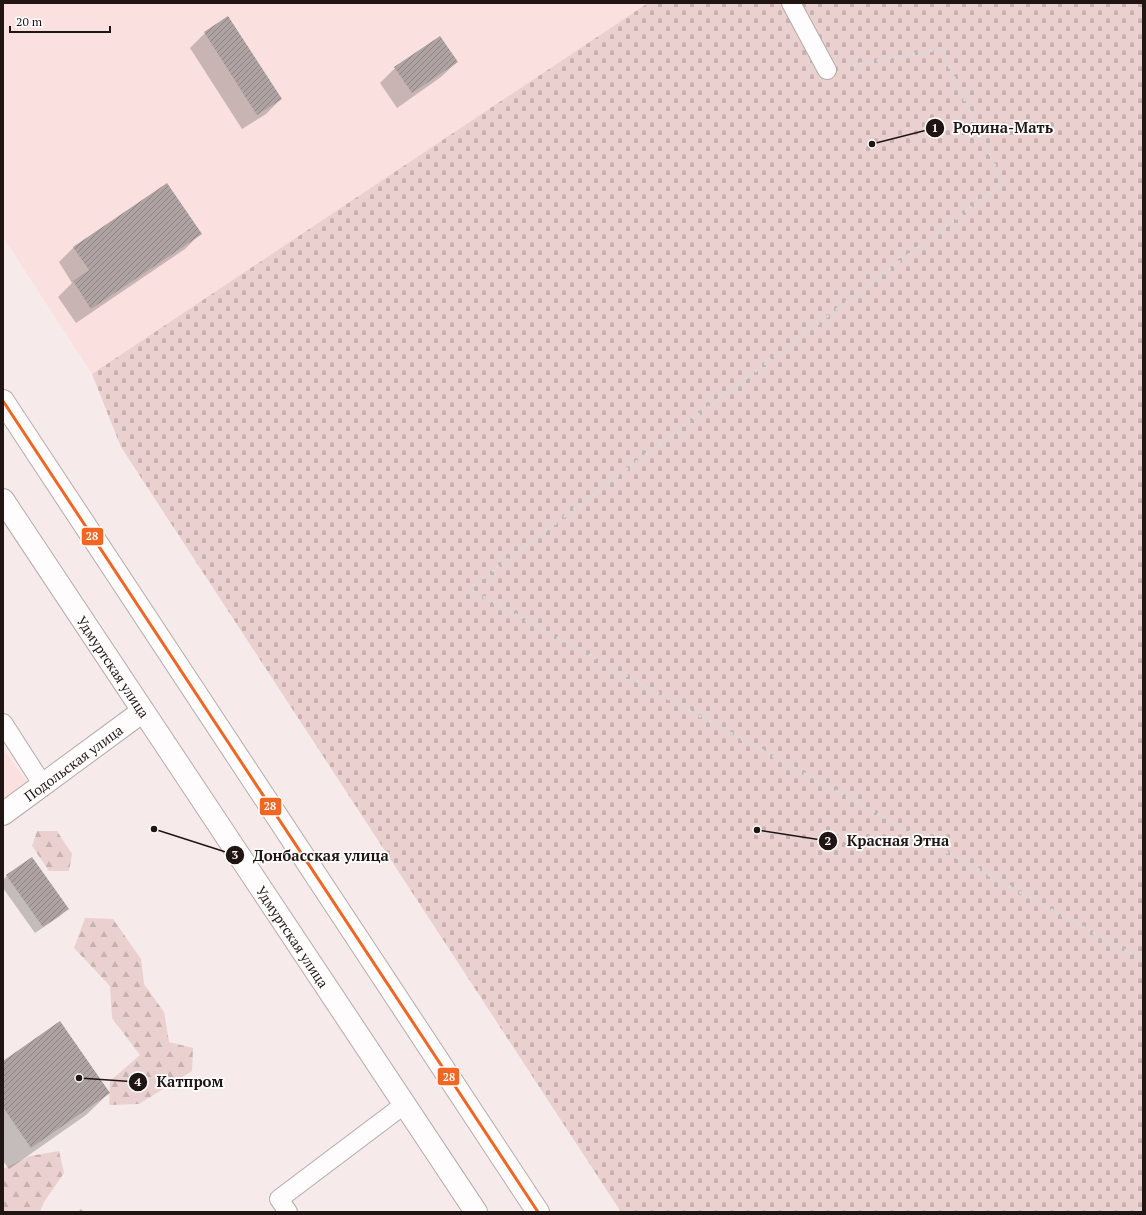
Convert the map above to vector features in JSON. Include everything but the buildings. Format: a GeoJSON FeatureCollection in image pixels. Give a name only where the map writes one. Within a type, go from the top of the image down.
{"type":"FeatureCollection","features":[{"type":"Feature","properties":{"kind":"main road"},"geometry":{"type":"LineString","coordinates":[[3,401],[538,1212]]}},
{"type":"Feature","properties":{"kind":"main road","name":"Удмуртская улица"},"geometry":{"type":"LineString","coordinates":[[3,500],[476,1212]]}},
{"type":"Feature","properties":{"kind":"main road","name":"Подольская улица"},"geometry":{"type":"LineString","coordinates":[[3,814],[143,711]]}},
{"type":"Feature","properties":{"kind":"lane"},"geometry":{"type":"LineString","coordinates":[[791,3],[827,70]]}},
{"type":"Feature","properties":{"kind":"lane"},"geometry":{"type":"LineString","coordinates":[[3,723],[43,785]]}},
{"type":"Feature","properties":{"kind":"lane"},"geometry":{"type":"LineString","coordinates":[[288,1212],[279,1199],[404,1104]]}},
{"type":"Feature","properties":{"kind":"path"},"geometry":{"type":"LineString","coordinates":[[827,70],[941,48],[1003,183],[469,589],[1143,960]]}},
{"type":"Feature","properties":{"kind":"shaded area"},"geometry":{"type":"Polygon","coordinates":[[[3,3],[648,3],[92,374],[3,237],[3,3]]]}},
{"type":"Feature","properties":{"kind":"shaded area"},"geometry":{"type":"Polygon","coordinates":[[[3,749],[27,782],[3,799],[3,749]]]}},
{"type":"Feature","properties":{"kind":"green space"},"geometry":{"type":"Polygon","coordinates":[[[648,3],[1143,3],[1143,1212],[621,1212],[121,447],[92,374],[648,3]]]}},
{"type":"Feature","properties":{"kind":"green space"},"geometry":{"type":"Polygon","coordinates":[[[37,831],[57,831],[72,854],[69,871],[49,871],[32,846],[37,831]]]}},
{"type":"Feature","properties":{"kind":"green space"},"geometry":{"type":"Polygon","coordinates":[[[85,918],[113,919],[141,959],[144,984],[164,1012],[169,1042],[193,1048],[192,1071],[139,1104],[109,1105],[110,1081],[140,1055],[112,1018],[110,986],[74,948],[85,918]]]}},
{"type":"Feature","properties":{"kind":"green space"},"geometry":{"type":"Polygon","coordinates":[[[59,1151],[64,1173],[44,1202],[40,1212],[3,1212],[3,1169],[30,1156],[59,1151]]]}},
{"type":"Feature","properties":{"kind":"transit line","name":"28"},"geometry":{"type":"LineString","coordinates":[[3,401],[538,1212]]}},
{"type":"Feature","properties":{"kind":"place","name":"Родина-Мать"},"geometry":{"type":"Point","coordinates":[872,144]}},
{"type":"Feature","properties":{"kind":"place","name":"Донбасская улица"},"geometry":{"type":"Point","coordinates":[154,829]}},
{"type":"Feature","properties":{"kind":"place","name":"Красная Этна"},"geometry":{"type":"Point","coordinates":[757,830]}},
{"type":"Feature","properties":{"kind":"place","name":"Катпром"},"geometry":{"type":"Point","coordinates":[79,1078]}}]}
